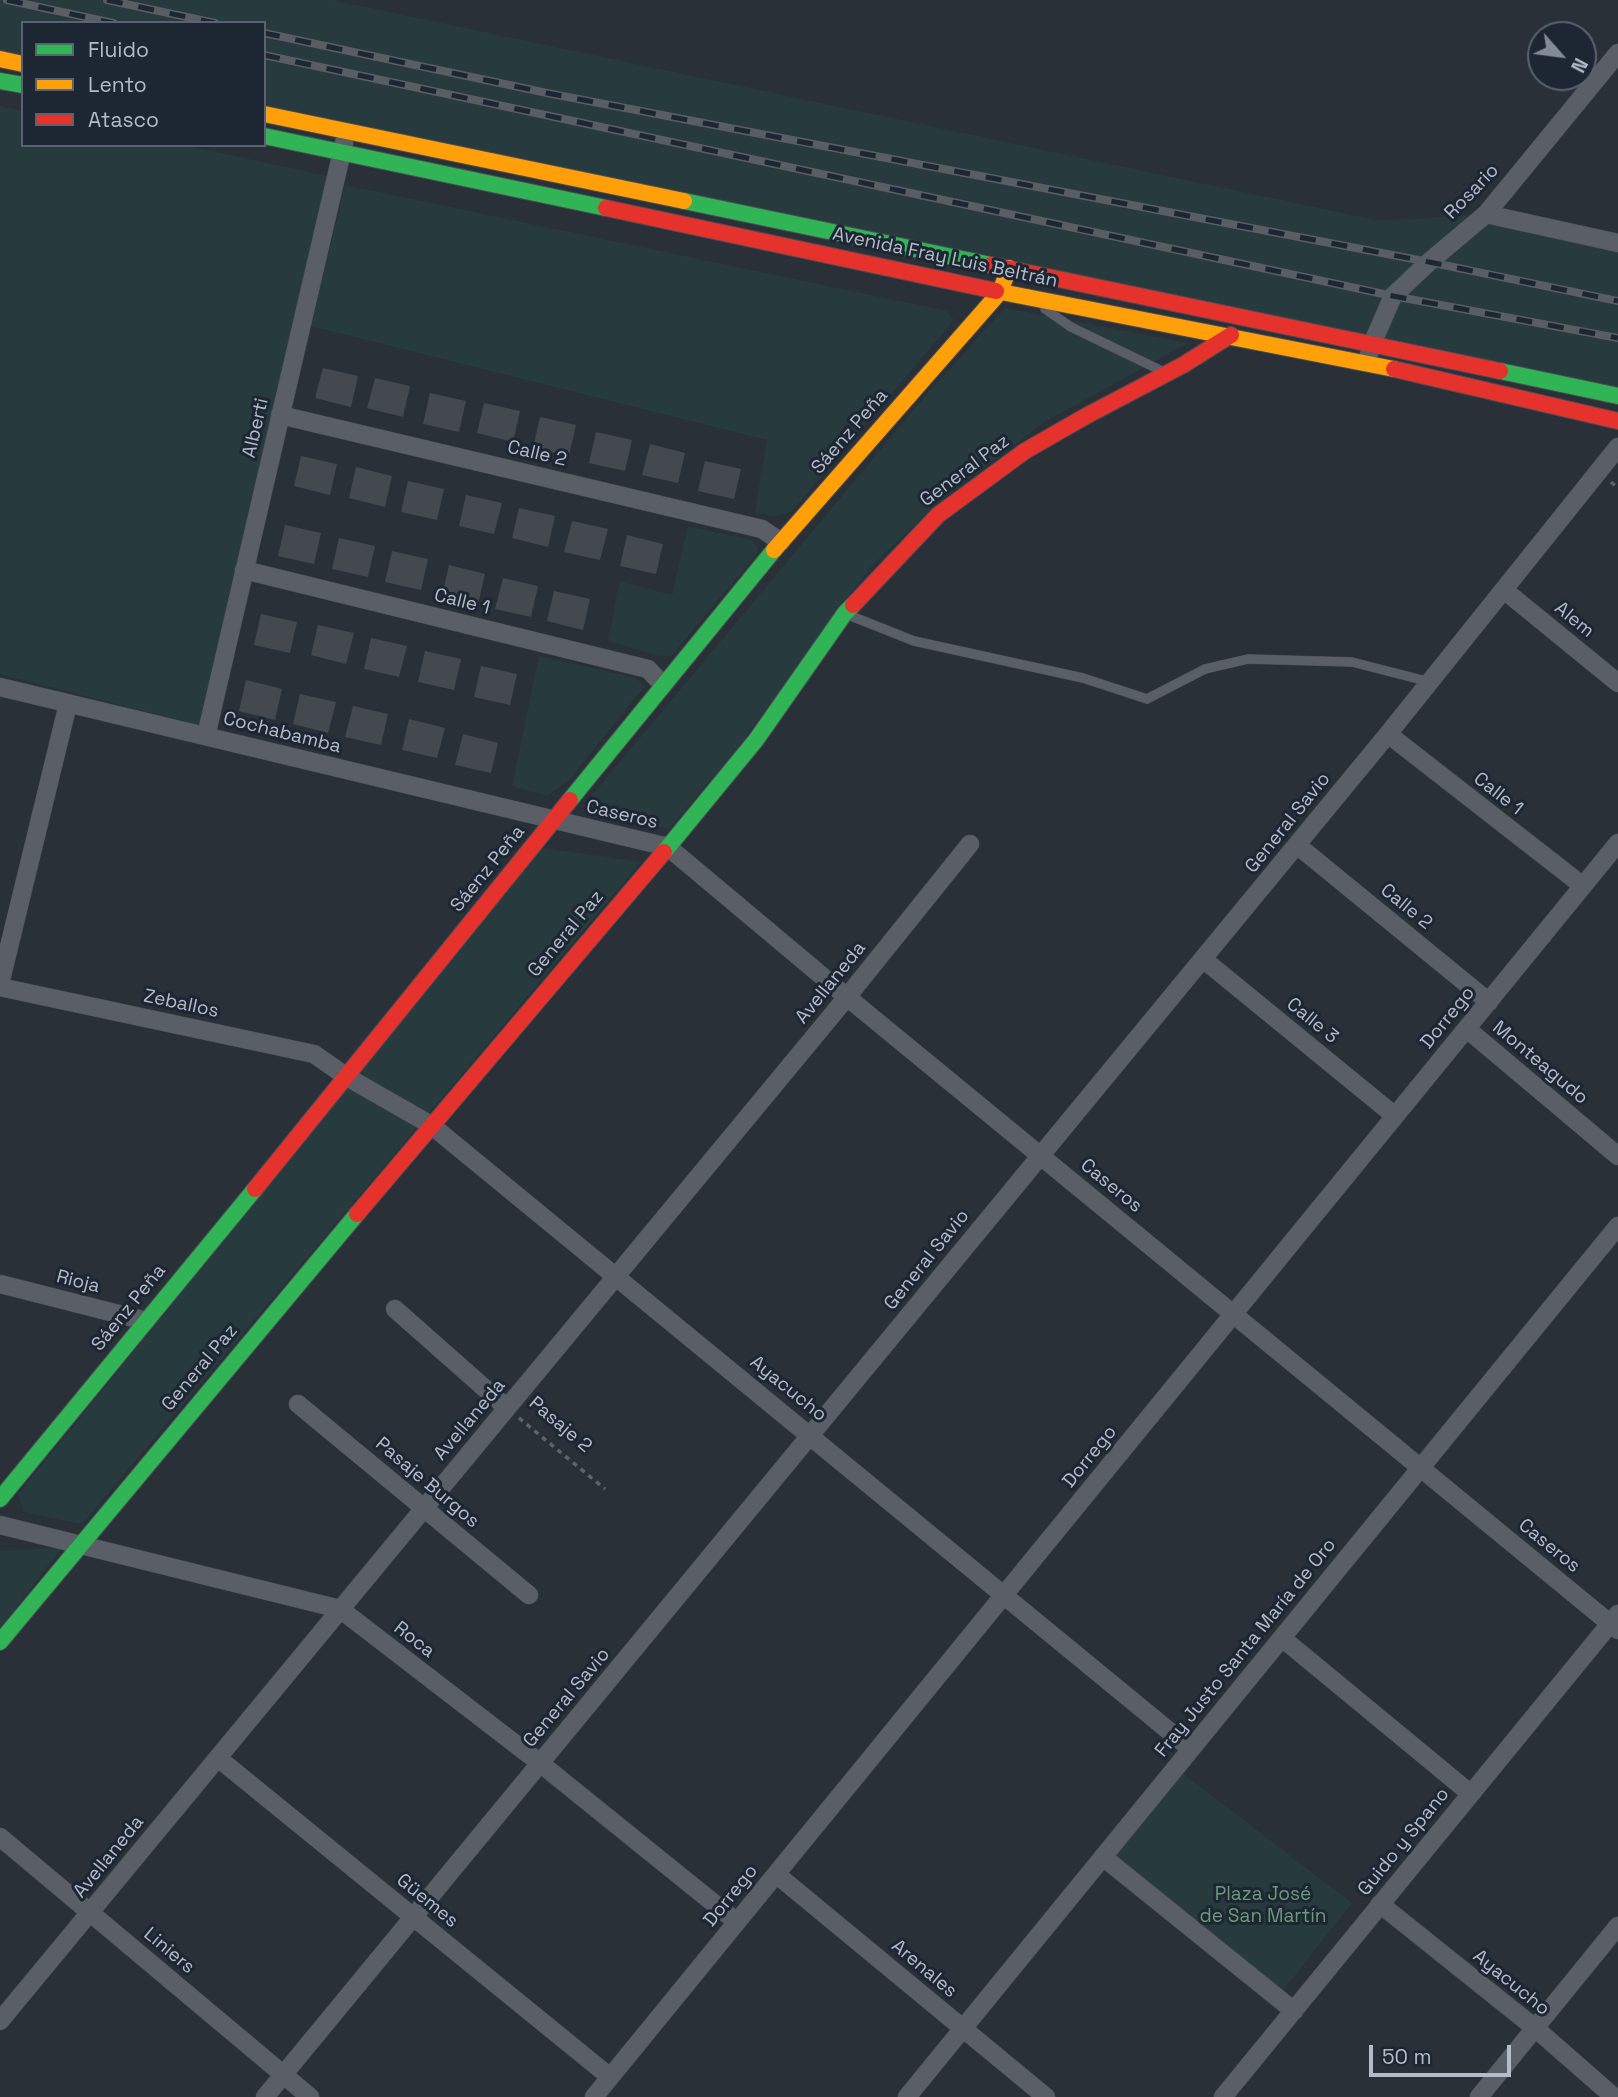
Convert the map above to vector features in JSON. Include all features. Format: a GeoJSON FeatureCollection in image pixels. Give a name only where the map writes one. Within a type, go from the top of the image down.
{"type":"FeatureCollection","features":[{"type":"Feature","properties":{"kind":"street","name":"Rosario"},"geometry":{"type":"LineString","coordinates":[[1367,363],[1372,344],[1393,296],[1486,214],[1618,53]]}},
{"type":"Feature","properties":{"kind":"street"},"geometry":{"type":"LineString","coordinates":[[0,59],[21,64]]}},
{"type":"Feature","properties":{"kind":"street"},"geometry":{"type":"LineString","coordinates":[[0,81],[21,85]]}},
{"type":"Feature","properties":{"kind":"street","name":"Avenida Fray Luis Beltrán"},"geometry":{"type":"LineString","coordinates":[[266,114],[1618,396]]}},
{"type":"Feature","properties":{"kind":"street","name":"Alberti"},"geometry":{"type":"LineString","coordinates":[[206,736],[347,130]]}},
{"type":"Feature","properties":{"kind":"street","name":"Avenida Fray Luis Beltrán"},"geometry":{"type":"LineString","coordinates":[[266,136],[1000,292],[1367,363],[1618,421]]}},
{"type":"Feature","properties":{"kind":"street"},"geometry":{"type":"LineString","coordinates":[[1486,214],[1618,243]]}},
{"type":"Feature","properties":{"kind":"street","name":"Sáenz Peña"},"geometry":{"type":"LineString","coordinates":[[0,1499],[781,542],[1000,292],[1009,268]]}},
{"type":"Feature","properties":{"kind":"street","name":"General Paz"},"geometry":{"type":"LineString","coordinates":[[0,1642],[756,740],[845,613],[938,515],[1026,451],[1231,335]]}},
{"type":"Feature","properties":{"kind":"street","name":"Calle 2"},"geometry":{"type":"LineString","coordinates":[[280,415],[762,529],[781,542]]}},
{"type":"Feature","properties":{"kind":"street","name":"General Savio"},"geometry":{"type":"LineString","coordinates":[[265,2097],[1297,845],[1618,447]]}},
{"type":"Feature","properties":{"kind":"street","name":"Calle 1"},"geometry":{"type":"LineString","coordinates":[[244,570],[648,669],[663,685]]}},
{"type":"Feature","properties":{"kind":"street","name":"Alem"},"geometry":{"type":"LineString","coordinates":[[1504,590],[1618,683]]}},
{"type":"Feature","properties":{"kind":"street","name":"Cochabamba"},"geometry":{"type":"LineString","coordinates":[[0,687],[555,821]]}},
{"type":"Feature","properties":{"kind":"street"},"geometry":{"type":"LineString","coordinates":[[0,986],[68,704]]}},
{"type":"Feature","properties":{"kind":"street","name":"Calle 1"},"geometry":{"type":"LineString","coordinates":[[1388,734],[1583,886]]}},
{"type":"Feature","properties":{"kind":"street","name":"Caseros"},"geometry":{"type":"LineString","coordinates":[[555,821],[668,847],[1420,1468],[1615,1623]]}},
{"type":"Feature","properties":{"kind":"street","name":"Dorrego"},"geometry":{"type":"LineString","coordinates":[[594,2097],[1618,843]]}},
{"type":"Feature","properties":{"kind":"street","name":"Avellaneda"},"geometry":{"type":"LineString","coordinates":[[0,2021],[847,997],[970,844]]}},
{"type":"Feature","properties":{"kind":"street","name":"Calle 2"},"geometry":{"type":"LineString","coordinates":[[1297,845],[1489,1002]]}},
{"type":"Feature","properties":{"kind":"street","name":"Calle 3"},"geometry":{"type":"LineString","coordinates":[[1203,959],[1395,1116]]}},
{"type":"Feature","properties":{"kind":"street","name":"Zeballos"},"geometry":{"type":"LineString","coordinates":[[0,986],[314,1054],[347,1077]]}},
{"type":"Feature","properties":{"kind":"street","name":"Monteagudo"},"geometry":{"type":"LineString","coordinates":[[1466,1029],[1618,1156]]}},
{"type":"Feature","properties":{"kind":"street","name":"Ayacucho"},"geometry":{"type":"LineString","coordinates":[[347,1077],[431,1125],[1191,1749]]}},
{"type":"Feature","properties":{"kind":"street","name":"Fray Justo Santa María de Oro"},"geometry":{"type":"LineString","coordinates":[[907,2097],[1618,1226]]}},
{"type":"Feature","properties":{"kind":"street","name":"Rioja"},"geometry":{"type":"LineString","coordinates":[[0,1284],[146,1321]]}},
{"type":"Feature","properties":{"kind":"street","name":"Pasaje 2"},"geometry":{"type":"LineString","coordinates":[[395,1309],[507,1408]]}},
{"type":"Feature","properties":{"kind":"street","name":"Pasaje Burgos"},"geometry":{"type":"LineString","coordinates":[[298,1404],[529,1595]]}},
{"type":"Feature","properties":{"kind":"street","name":"Roca"},"geometry":{"type":"LineString","coordinates":[[0,1525],[340,1609],[540,1763],[737,1922]]}},
{"type":"Feature","properties":{"kind":"street","name":"Guido y Spano"},"geometry":{"type":"LineString","coordinates":[[1223,2097],[1615,1623]]}},
{"type":"Feature","properties":{"kind":"street"},"geometry":{"type":"LineString","coordinates":[[1282,1638],[1471,1794]]}},
{"type":"Feature","properties":{"kind":"street","name":"Güemes"},"geometry":{"type":"LineString","coordinates":[[218,1758],[610,2077]]}},
{"type":"Feature","properties":{"kind":"street","name":"Liniers"},"geometry":{"type":"LineString","coordinates":[[0,1838],[310,2097]]}},
{"type":"Feature","properties":{"kind":"street"},"geometry":{"type":"LineString","coordinates":[[1103,1857],[1294,2011]]}},
{"type":"Feature","properties":{"kind":"street","name":"Arenales"},"geometry":{"type":"LineString","coordinates":[[776,1874],[1046,2097]]}},
{"type":"Feature","properties":{"kind":"street","name":"Ayacucho"},"geometry":{"type":"LineString","coordinates":[[1381,1904],[1535,2028],[1614,2097]]}},
{"type":"Feature","properties":{"kind":"street"},"geometry":{"type":"LineString","coordinates":[[1479,2097],[1618,1926]]}},
{"type":"Feature","properties":{"kind":"lane"},"geometry":{"type":"LineString","coordinates":[[1030,298],[1071,327],[1167,373]]}},
{"type":"Feature","properties":{"kind":"lane"},"geometry":{"type":"LineString","coordinates":[[845,613],[914,641],[1083,678],[1147,699],[1205,669],[1248,659],[1352,662],[1430,682]]}},
{"type":"Feature","properties":{"kind":"path","name":"Pasaje 2"},"geometry":{"type":"LineString","coordinates":[[507,1408],[605,1489]]}},
{"type":"Feature","properties":{"kind":"green space"},"geometry":{"type":"Polygon","coordinates":[[[0,0],[332,0],[1381,221],[1486,214],[1618,243],[1618,396],[266,114],[266,21],[21,21],[21,64],[0,59],[0,0]]]}},
{"type":"Feature","properties":{"kind":"green space"},"geometry":{"type":"Polygon","coordinates":[[[0,106],[21,111],[21,147],[193,147],[327,176],[199,725],[0,674],[0,106]]]}},
{"type":"Feature","properties":{"kind":"green space"},"geometry":{"type":"Polygon","coordinates":[[[345,185],[947,311],[954,320],[791,512],[773,516],[755,512],[767,440],[311,326],[345,185]]]}},
{"type":"Feature","properties":{"kind":"green space"},"geometry":{"type":"Polygon","coordinates":[[[1005,308],[1188,343],[1043,423],[933,507],[868,570],[739,746],[669,829],[596,814],[588,800],[928,393],[1005,308]]]}},
{"type":"Feature","properties":{"kind":"green space"},"geometry":{"type":"Polygon","coordinates":[[[688,526],[751,540],[758,547],[756,555],[671,656],[657,655],[608,641],[620,581],[672,595],[688,526]]]}},
{"type":"Feature","properties":{"kind":"green space"},"geometry":{"type":"Polygon","coordinates":[[[539,656],[636,678],[645,686],[568,781],[547,796],[512,786],[539,656]]]}},
{"type":"Feature","properties":{"kind":"green space"},"geometry":{"type":"Polygon","coordinates":[[[543,848],[641,862],[82,1524],[24,1512],[18,1494],[543,848]]]}},
{"type":"Feature","properties":{"kind":"green space"},"geometry":{"type":"Polygon","coordinates":[[[62,1548],[0,1628],[0,1551],[62,1548]]]}},
{"type":"Feature","properties":{"kind":"green space","name":"Plaza José de San Martín"},"geometry":{"type":"Polygon","coordinates":[[[1181,1772],[1352,1903],[1281,1993],[1111,1859],[1181,1772]]]}},
{"type":"Feature","properties":{"kind":"building"},"geometry":{"type":"Polygon","coordinates":[[[323,368],[358,376],[351,407],[315,398],[323,368]]]}},
{"type":"Feature","properties":{"kind":"building"},"geometry":{"type":"Polygon","coordinates":[[[375,378],[410,386],[403,417],[367,408],[375,378]]]}},
{"type":"Feature","properties":{"kind":"building"},"geometry":{"type":"Polygon","coordinates":[[[430,393],[466,401],[459,432],[423,424],[430,393]]]}},
{"type":"Feature","properties":{"kind":"building"},"geometry":{"type":"Polygon","coordinates":[[[484,403],[520,411],[513,442],[477,433],[484,403]]]}},
{"type":"Feature","properties":{"kind":"building"},"geometry":{"type":"Polygon","coordinates":[[[540,417],[576,425],[569,456],[533,448],[540,417]]]}},
{"type":"Feature","properties":{"kind":"building"},"geometry":{"type":"Polygon","coordinates":[[[596,432],[632,440],[625,471],[589,463],[596,432]]]}},
{"type":"Feature","properties":{"kind":"building"},"geometry":{"type":"Polygon","coordinates":[[[650,444],[685,453],[678,483],[642,475],[650,444]]]}},
{"type":"Feature","properties":{"kind":"building"},"geometry":{"type":"Polygon","coordinates":[[[301,456],[337,464],[330,495],[294,486],[301,456]]]}},
{"type":"Feature","properties":{"kind":"building"},"geometry":{"type":"Polygon","coordinates":[[[705,461],[741,469],[734,499],[698,491],[705,461]]]}},
{"type":"Feature","properties":{"kind":"building"},"geometry":{"type":"Polygon","coordinates":[[[356,467],[392,476],[385,507],[349,498],[356,467]]]}},
{"type":"Feature","properties":{"kind":"building"},"geometry":{"type":"Polygon","coordinates":[[[408,481],[444,489],[437,520],[401,512],[408,481]]]}},
{"type":"Feature","properties":{"kind":"building"},"geometry":{"type":"Polygon","coordinates":[[[466,495],[502,503],[494,534],[459,526],[466,495]]]}},
{"type":"Feature","properties":{"kind":"building"},"geometry":{"type":"Polygon","coordinates":[[[519,508],[555,516],[548,547],[512,538],[519,508]]]}},
{"type":"Feature","properties":{"kind":"building"},"geometry":{"type":"Polygon","coordinates":[[[572,521],[608,529],[600,560],[564,552],[572,521]]]}},
{"type":"Feature","properties":{"kind":"building"},"geometry":{"type":"Polygon","coordinates":[[[285,525],[321,533],[314,564],[278,556],[285,525]]]}},
{"type":"Feature","properties":{"kind":"building"},"geometry":{"type":"Polygon","coordinates":[[[627,535],[663,544],[656,574],[620,566],[627,535]]]}},
{"type":"Feature","properties":{"kind":"building"},"geometry":{"type":"Polygon","coordinates":[[[339,538],[375,546],[368,577],[332,569],[339,538]]]}},
{"type":"Feature","properties":{"kind":"building"},"geometry":{"type":"Polygon","coordinates":[[[392,551],[428,559],[421,590],[385,582],[392,551]]]}},
{"type":"Feature","properties":{"kind":"building"},"geometry":{"type":"Polygon","coordinates":[[[449,565],[485,574],[478,604],[442,596],[449,565]]]}},
{"type":"Feature","properties":{"kind":"building"},"geometry":{"type":"Polygon","coordinates":[[[503,578],[538,586],[531,617],[495,609],[503,578]]]}},
{"type":"Feature","properties":{"kind":"building"},"geometry":{"type":"Polygon","coordinates":[[[554,591],[590,599],[583,630],[547,621],[554,591]]]}},
{"type":"Feature","properties":{"kind":"building"},"geometry":{"type":"Polygon","coordinates":[[[261,614],[297,622],[290,653],[254,645],[261,614]]]}},
{"type":"Feature","properties":{"kind":"building"},"geometry":{"type":"Polygon","coordinates":[[[318,625],[354,633],[346,664],[311,655],[318,625]]]}},
{"type":"Feature","properties":{"kind":"building"},"geometry":{"type":"Polygon","coordinates":[[[371,638],[407,646],[399,677],[364,669],[371,638]]]}},
{"type":"Feature","properties":{"kind":"building"},"geometry":{"type":"Polygon","coordinates":[[[425,651],[461,659],[454,690],[418,682],[425,651]]]}},
{"type":"Feature","properties":{"kind":"building"},"geometry":{"type":"Polygon","coordinates":[[[481,666],[517,674],[510,705],[474,697],[481,666]]]}},
{"type":"Feature","properties":{"kind":"building"},"geometry":{"type":"Polygon","coordinates":[[[246,680],[282,689],[275,720],[239,711],[246,680]]]}},
{"type":"Feature","properties":{"kind":"building"},"geometry":{"type":"Polygon","coordinates":[[[300,694],[336,702],[328,733],[293,724],[300,694]]]}},
{"type":"Feature","properties":{"kind":"building"},"geometry":{"type":"Polygon","coordinates":[[[353,706],[388,714],[381,745],[345,737],[353,706]]]}},
{"type":"Feature","properties":{"kind":"building"},"geometry":{"type":"Polygon","coordinates":[[[409,719],[445,728],[437,758],[402,750],[409,719]]]}},
{"type":"Feature","properties":{"kind":"building"},"geometry":{"type":"Polygon","coordinates":[[[463,734],[498,743],[491,773],[455,765],[463,734]]]}},
{"type":"Feature","properties":{"kind":"railway"},"geometry":{"type":"LineString","coordinates":[[7,0],[104,21]]}},
{"type":"Feature","properties":{"kind":"railway"},"geometry":{"type":"LineString","coordinates":[[107,0],[206,21]]}},
{"type":"Feature","properties":{"kind":"railway"},"geometry":{"type":"LineString","coordinates":[[266,33],[547,93],[1429,262],[1618,301]]}},
{"type":"Feature","properties":{"kind":"railway"},"geometry":{"type":"LineString","coordinates":[[266,55],[1393,296],[1618,338]]}},
{"type":"Feature","properties":{"kind":"traffic: fast"},"geometry":{"type":"LineString","coordinates":[[0,81],[21,85]]}},
{"type":"Feature","properties":{"kind":"traffic: fast"},"geometry":{"type":"LineString","coordinates":[[266,136],[606,208]]}},
{"type":"Feature","properties":{"kind":"traffic: fast"},"geometry":{"type":"LineString","coordinates":[[684,201],[991,265]]}},
{"type":"Feature","properties":{"kind":"traffic: fast"},"geometry":{"type":"LineString","coordinates":[[1500,371],[1618,396]]}},
{"type":"Feature","properties":{"kind":"traffic: fast"},"geometry":{"type":"LineString","coordinates":[[570,800],[774,550]]}},
{"type":"Feature","properties":{"kind":"traffic: fast"},"geometry":{"type":"LineString","coordinates":[[664,852],[756,740],[853,605]]}},
{"type":"Feature","properties":{"kind":"traffic: fast"},"geometry":{"type":"LineString","coordinates":[[0,1499],[255,1189]]}},
{"type":"Feature","properties":{"kind":"traffic: fast"},"geometry":{"type":"LineString","coordinates":[[0,1642],[357,1214]]}},
{"type":"Feature","properties":{"kind":"traffic: slow"},"geometry":{"type":"LineString","coordinates":[[0,59],[21,64]]}},
{"type":"Feature","properties":{"kind":"traffic: slow"},"geometry":{"type":"LineString","coordinates":[[266,114],[684,201]]}},
{"type":"Feature","properties":{"kind":"traffic: slow"},"geometry":{"type":"LineString","coordinates":[[774,550],[1000,292],[1009,268]]}},
{"type":"Feature","properties":{"kind":"traffic: slow"},"geometry":{"type":"LineString","coordinates":[[996,291],[1394,369]]}},
{"type":"Feature","properties":{"kind":"traffic: jam"},"geometry":{"type":"LineString","coordinates":[[606,208],[996,291]]}},
{"type":"Feature","properties":{"kind":"traffic: jam"},"geometry":{"type":"LineString","coordinates":[[991,265],[1500,371]]}},
{"type":"Feature","properties":{"kind":"traffic: jam"},"geometry":{"type":"LineString","coordinates":[[853,605],[938,515],[1025,451],[1183,365],[1231,335]]}},
{"type":"Feature","properties":{"kind":"traffic: jam"},"geometry":{"type":"LineString","coordinates":[[1394,369],[1618,421]]}},
{"type":"Feature","properties":{"kind":"traffic: jam"},"geometry":{"type":"LineString","coordinates":[[255,1189],[570,800]]}},
{"type":"Feature","properties":{"kind":"traffic: jam"},"geometry":{"type":"LineString","coordinates":[[357,1214],[664,852]]}}]}
